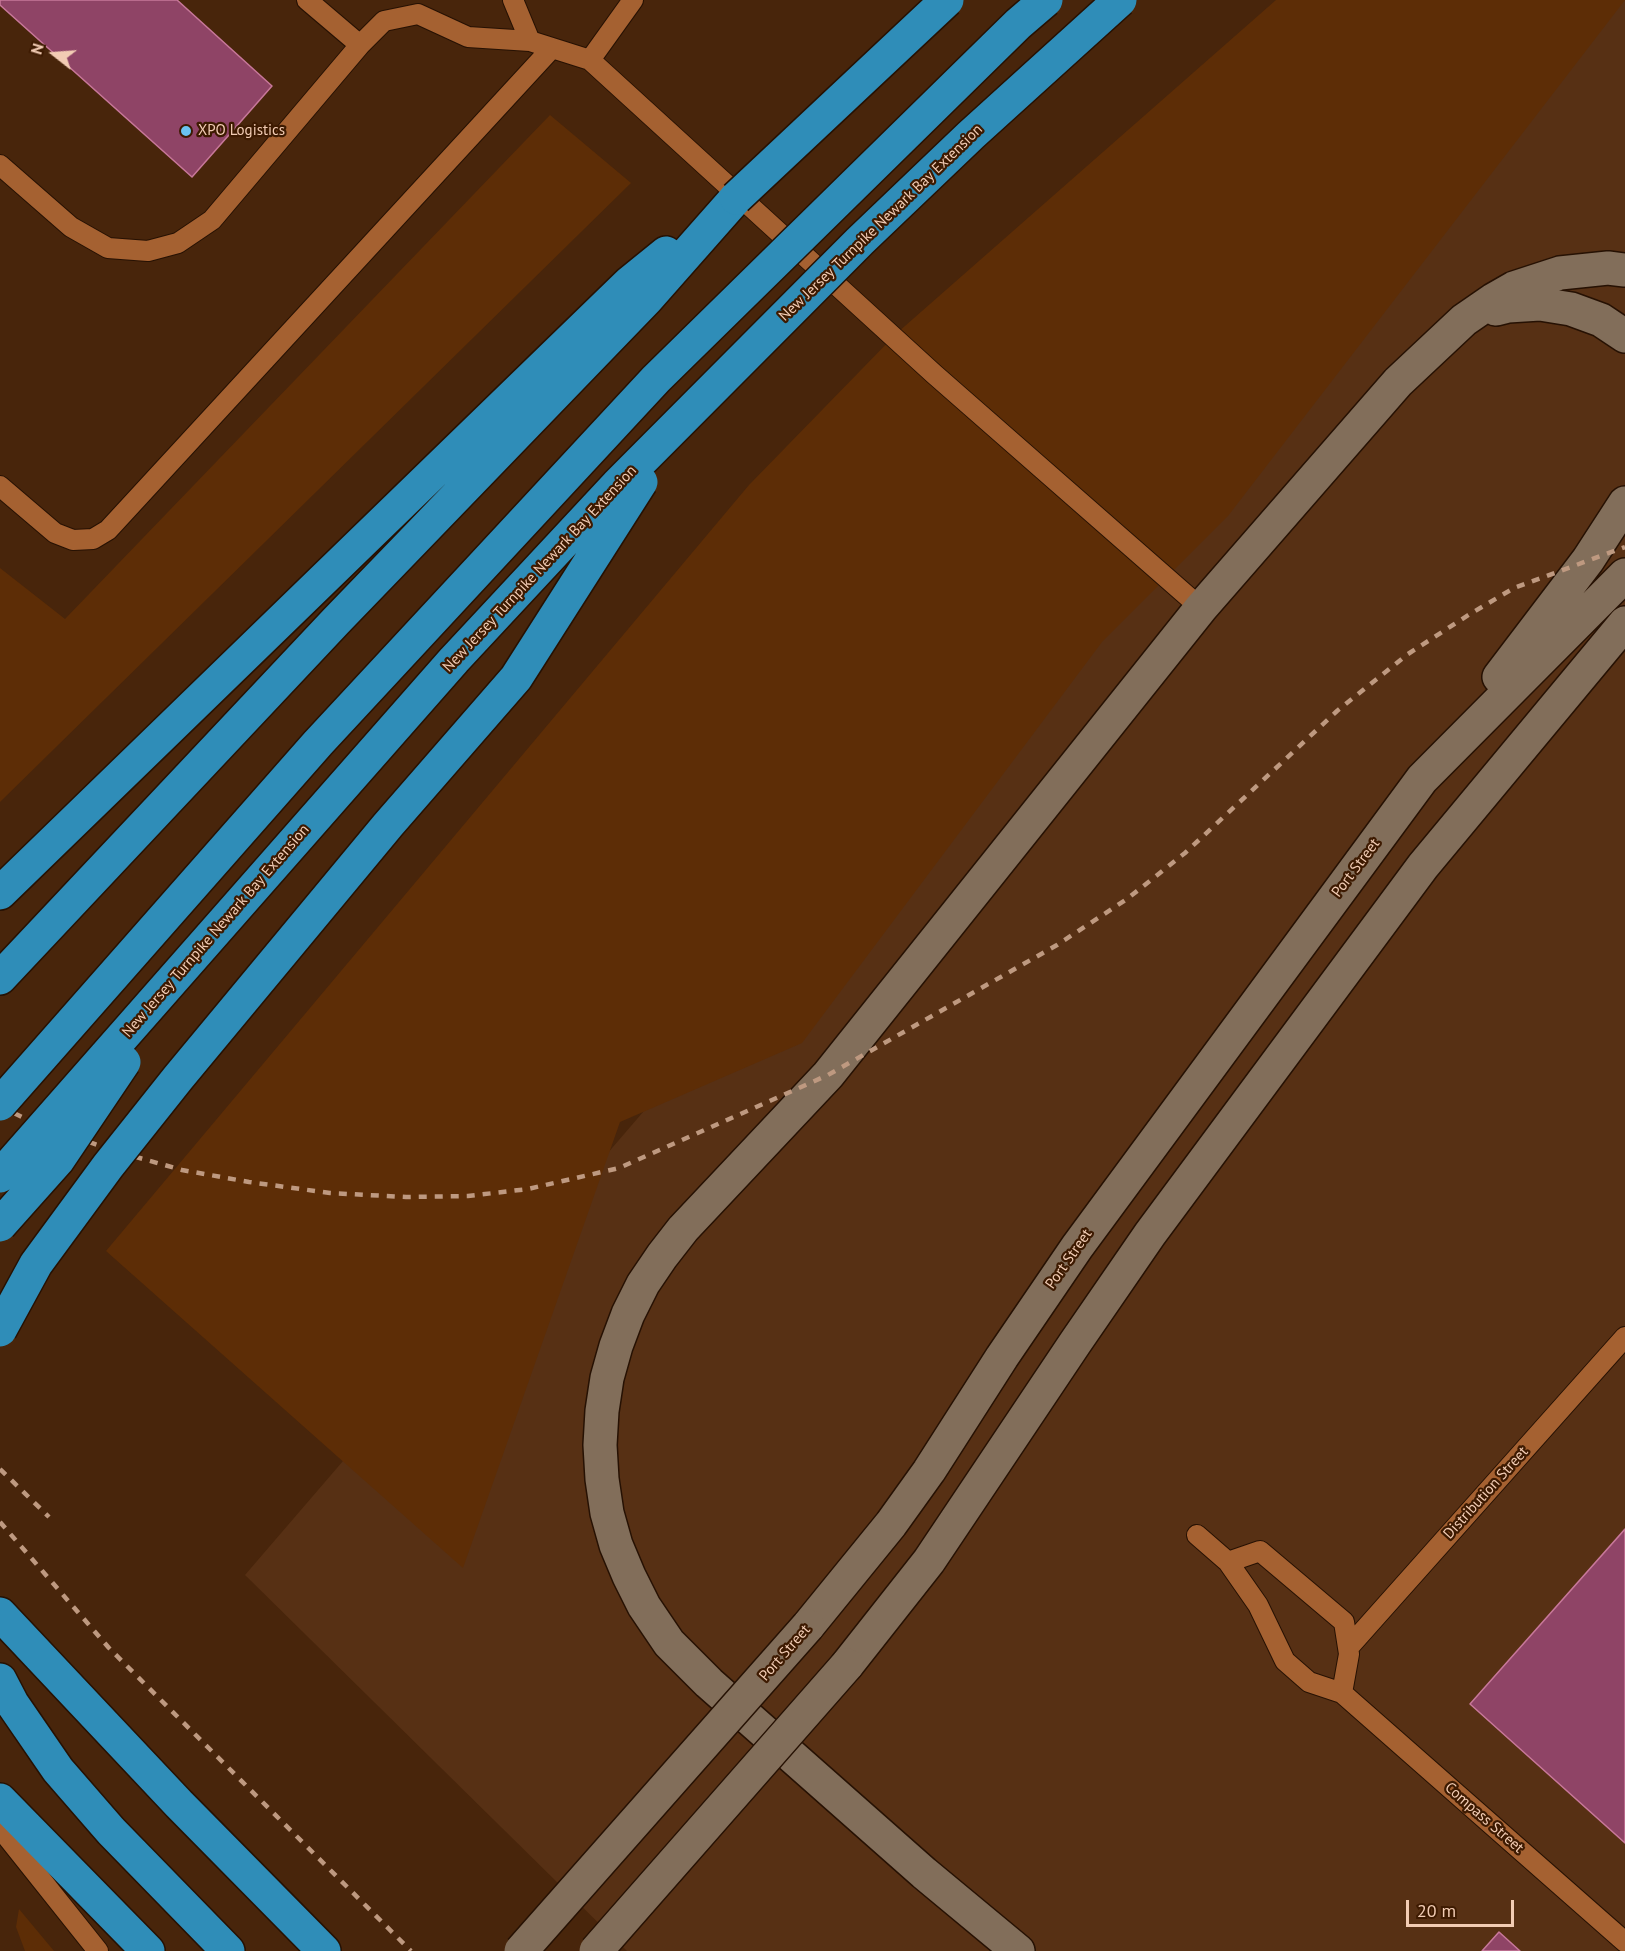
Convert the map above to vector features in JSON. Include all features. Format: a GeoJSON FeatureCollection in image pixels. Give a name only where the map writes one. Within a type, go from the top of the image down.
{"type":"FeatureCollection","features":[{"type":"Feature","properties":{"kind":"highway"},"geometry":{"type":"LineString","coordinates":[[0,893],[629,283],[735,198],[947,0]]}},
{"type":"Feature","properties":{"kind":"highway"},"geometry":{"type":"LineString","coordinates":[[0,1104],[318,743],[656,379],[1018,24],[1046,0]]}},
{"type":"Feature","properties":{"kind":"highway","name":"New Jersey Turnpike Newark Bay Extension"},"geometry":{"type":"LineString","coordinates":[[0,1176],[454,660],[680,419],[971,135],[1120,0]]}},
{"type":"Feature","properties":{"kind":"highway"},"geometry":{"type":"LineString","coordinates":[[0,978],[336,621],[646,300],[735,198]]}},
{"type":"Feature","properties":{"kind":"highway"},"geometry":{"type":"LineString","coordinates":[[0,1330],[36,1264],[157,1104],[388,825],[516,678],[680,419]]}},
{"type":"Feature","properties":{"kind":"highway"},"geometry":{"type":"LineString","coordinates":[[0,1225],[58,1160],[200,950]]}},
{"type":"Feature","properties":{"kind":"highway"},"geometry":{"type":"LineString","coordinates":[[0,1614],[178,1804],[324,1951]]}},
{"type":"Feature","properties":{"kind":"highway"},"geometry":{"type":"LineString","coordinates":[[0,1680],[18,1712],[64,1778],[111,1831],[228,1951]]}},
{"type":"Feature","properties":{"kind":"highway"},"geometry":{"type":"LineString","coordinates":[[0,1800],[148,1951]]}},
{"type":"Feature","properties":{"kind":"main road"},"geometry":{"type":"LineString","coordinates":[[1018,1951],[924,1873],[709,1683],[669,1643],[644,1606],[616,1545],[602,1479],[600,1445],[602,1412],[607,1378],[616,1346],[643,1284],[683,1229],[828,1075],[1201,608],[1398,382],[1464,320],[1514,288],[1560,273],[1608,268],[1625,270]]}},
{"type":"Feature","properties":{"kind":"main road"},"geometry":{"type":"LineString","coordinates":[[1464,320],[1508,306],[1540,304],[1571,309],[1601,320],[1625,336]]}},
{"type":"Feature","properties":{"kind":"main road"},"geometry":{"type":"LineString","coordinates":[[1422,779],[1588,560],[1625,503]]}},
{"type":"Feature","properties":{"kind":"main road","name":"Port Street"},"geometry":{"type":"LineString","coordinates":[[521,1951],[808,1626],[891,1524],[1083,1239],[1422,779],[1625,575]]}},
{"type":"Feature","properties":{"kind":"main road"},"geometry":{"type":"LineString","coordinates":[[596,1951],[847,1665],[929,1561],[1119,1278],[1415,876],[1625,623]]}},
{"type":"Feature","properties":{"kind":"lane"},"geometry":{"type":"LineString","coordinates":[[307,0],[360,45]]}},
{"type":"Feature","properties":{"kind":"lane"},"geometry":{"type":"LineString","coordinates":[[513,0],[531,41]]}},
{"type":"Feature","properties":{"kind":"lane"},"geometry":{"type":"LineString","coordinates":[[590,60],[633,0]]}},
{"type":"Feature","properties":{"kind":"lane"},"geometry":{"type":"LineString","coordinates":[[0,165],[71,227],[108,248],[148,251],[178,243],[212,220],[360,45],[384,21],[418,14],[468,37],[531,41],[590,60],[934,374],[1201,608]]}},
{"type":"Feature","properties":{"kind":"lane"},"geometry":{"type":"LineString","coordinates":[[0,486],[39,521],[63,537],[72,540],[93,539],[108,530],[552,48]]}},
{"type":"Feature","properties":{"kind":"lane","name":"Distribution Street"},"geometry":{"type":"LineString","coordinates":[[1348,1648],[1625,1337]]}},
{"type":"Feature","properties":{"kind":"lane"},"geometry":{"type":"LineString","coordinates":[[1197,1535],[1228,1562],[1260,1551],[1344,1622],[1348,1648],[1342,1693]]}},
{"type":"Feature","properties":{"kind":"lane","name":"Compass Street"},"geometry":{"type":"LineString","coordinates":[[1228,1562],[1258,1605],[1285,1661],[1309,1682],[1342,1693],[1625,1942]]}},
{"type":"Feature","properties":{"kind":"lane"},"geometry":{"type":"LineString","coordinates":[[0,1828],[98,1951]]}},
{"type":"Feature","properties":{"kind":"shaded area"},"geometry":{"type":"Polygon","coordinates":[[[1276,0],[1625,0],[1228,516],[1102,642],[802,1043],[620,1122],[463,1568],[106,1251],[749,485],[897,333],[1276,0]]]}},
{"type":"Feature","properties":{"kind":"shaded area"},"geometry":{"type":"Polygon","coordinates":[[[1599,0],[1625,0],[1625,1951],[627,1951],[245,1575],[1599,0]]]}},
{"type":"Feature","properties":{"kind":"shaded area"},"geometry":{"type":"Polygon","coordinates":[[[550,115],[631,183],[0,802],[0,568],[65,619],[550,115]]]}},
{"type":"Feature","properties":{"kind":"shaded area"},"geometry":{"type":"Polygon","coordinates":[[[19,1909],[54,1951],[25,1951],[16,1927],[19,1909]]]}},
{"type":"Feature","properties":{"kind":"building","name":"XPO Logistics"},"geometry":{"type":"Polygon","coordinates":[[[0,0],[177,0],[272,86],[192,177],[0,5],[0,0]]]}},
{"type":"Feature","properties":{"kind":"building"},"geometry":{"type":"Polygon","coordinates":[[[1625,1529],[1625,1843],[1470,1704],[1625,1529]]]}},
{"type":"Feature","properties":{"kind":"building"},"geometry":{"type":"Polygon","coordinates":[[[1499,1932],[1520,1951],[1482,1951],[1499,1932]]]}},
{"type":"Feature","properties":{"kind":"railway"},"geometry":{"type":"LineString","coordinates":[[0,1106],[32,1122],[115,1151],[182,1170],[330,1193],[406,1197],[468,1196],[528,1189],[619,1168],[828,1075],[1057,945],[1127,899],[1185,853],[1337,711],[1408,654],[1514,588],[1625,547]]}},
{"type":"Feature","properties":{"kind":"railway"},"geometry":{"type":"LineString","coordinates":[[0,1469],[49,1517]]}},
{"type":"Feature","properties":{"kind":"railway"},"geometry":{"type":"LineString","coordinates":[[0,1522],[109,1648],[411,1951]]}},
{"type":"Feature","properties":{"kind":"place","name":"XPO Logistics"},"geometry":{"type":"Point","coordinates":[186,131]}}]}
